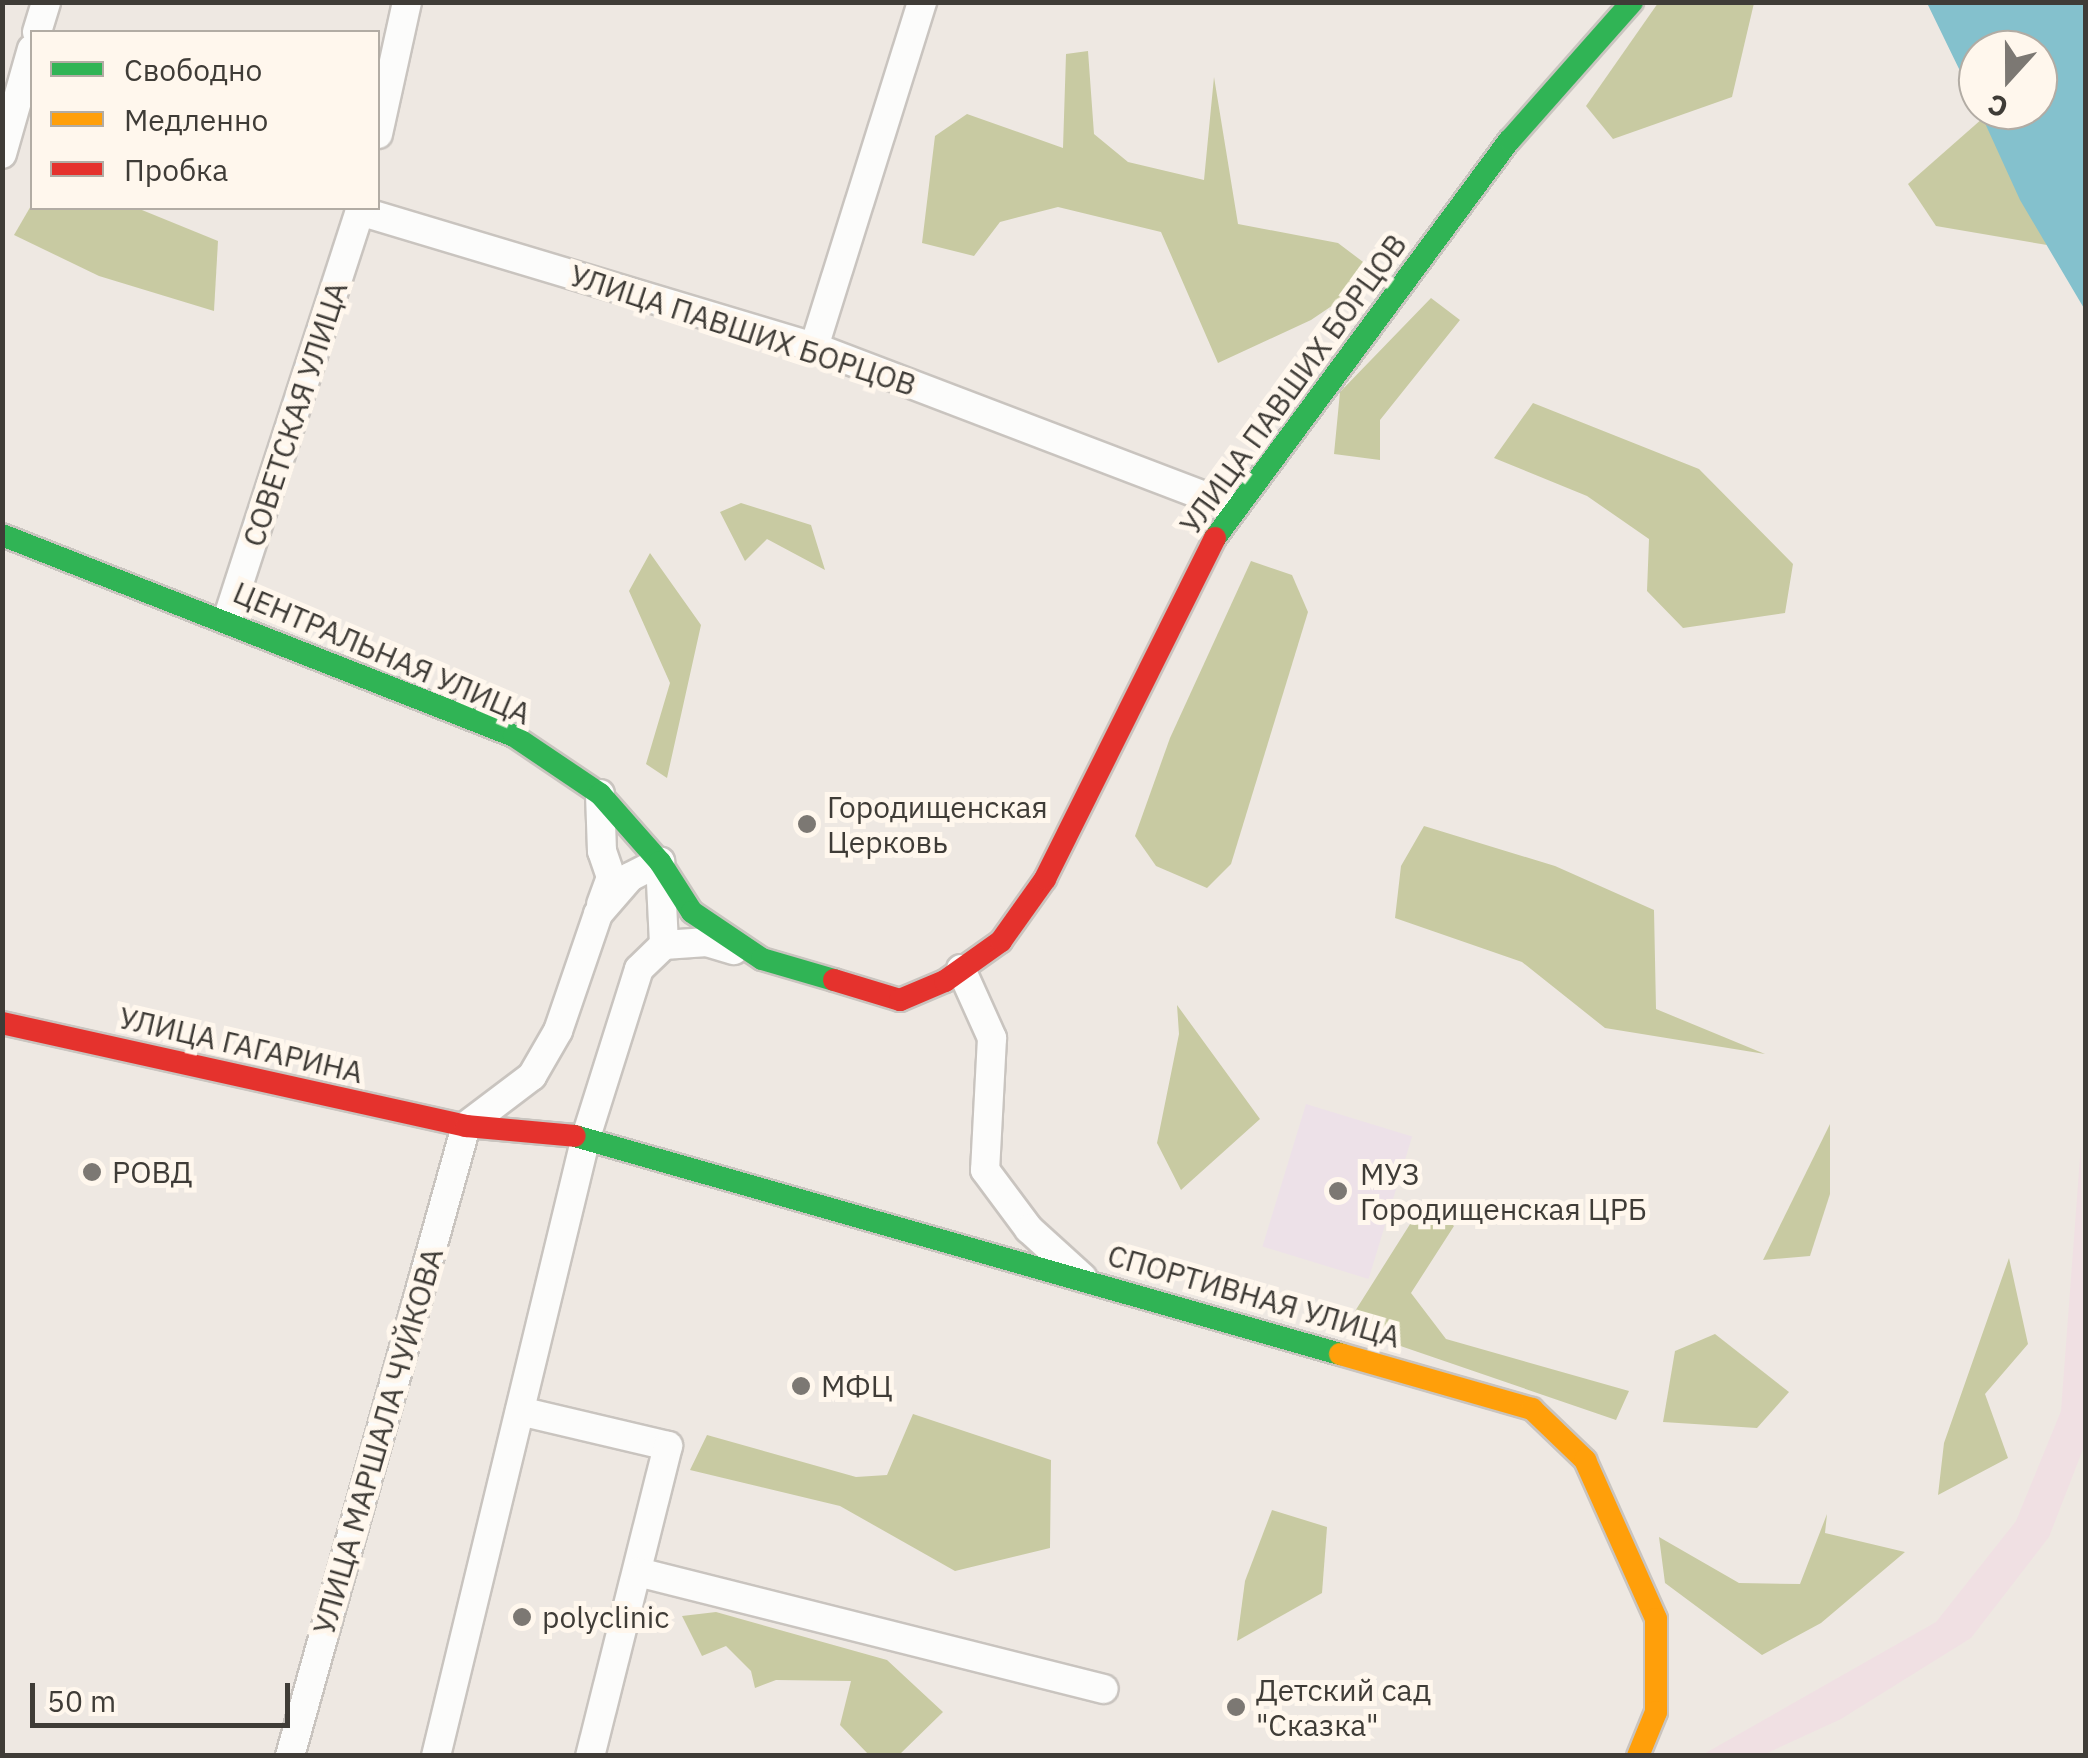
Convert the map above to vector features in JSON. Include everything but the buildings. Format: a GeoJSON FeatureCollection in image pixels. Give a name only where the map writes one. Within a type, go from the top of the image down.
{"type":"FeatureCollection","features":[{"type":"Feature","properties":{"kind":"main road","name":"УЛИЦА ПАВШИХ БОРЦОВ"},"geometry":{"type":"LineString","coordinates":[[961,969],[1001,942],[1045,879],[1172,615],[1233,507],[1510,140],[1632,2]]}},
{"type":"Feature","properties":{"kind":"main road","name":"ЦЕНТРАЛЬНАЯ УЛИЦА"},"geometry":{"type":"LineString","coordinates":[[2,535],[227,620],[514,736],[600,794],[660,862],[692,912],[762,959],[900,1000],[961,969]]}},
{"type":"Feature","properties":{"kind":"main road","name":"УЛИЦА ГАГАРИНА"},"geometry":{"type":"LineString","coordinates":[[2,1023],[466,1126],[586,1137]]}},
{"type":"Feature","properties":{"kind":"main road","name":"СПОРТИВНАЯ УЛИЦА"},"geometry":{"type":"LineString","coordinates":[[586,1137],[1532,1409],[1585,1460],[1656,1619],[1656,1712],[1638,1756]]}},
{"type":"Feature","properties":{"kind":"street"},"geometry":{"type":"LineString","coordinates":[[38,30],[46,2]]}},
{"type":"Feature","properties":{"kind":"street"},"geometry":{"type":"LineString","coordinates":[[380,125],[407,2]]}},
{"type":"Feature","properties":{"kind":"street"},"geometry":{"type":"LineString","coordinates":[[814,347],[922,2]]}},
{"type":"Feature","properties":{"kind":"street"},"geometry":{"type":"LineString","coordinates":[[2,154],[30,56]]}},
{"type":"Feature","properties":{"kind":"street","name":"СОВЕТСКАЯ УЛИЦА"},"geometry":{"type":"LineString","coordinates":[[227,620],[361,210]]}},
{"type":"Feature","properties":{"kind":"street","name":"УЛИЦА ПАВШИХ БОРЦОВ"},"geometry":{"type":"LineString","coordinates":[[364,210],[814,347],[1233,507]]}},
{"type":"Feature","properties":{"kind":"street"},"geometry":{"type":"LineString","coordinates":[[466,1126],[532,1076],[558,1031],[611,877],[602,851],[600,794]]}},
{"type":"Feature","properties":{"kind":"street"},"geometry":{"type":"LineString","coordinates":[[598,914],[630,878],[660,862],[664,945]]}},
{"type":"Feature","properties":{"kind":"street"},"geometry":{"type":"LineString","coordinates":[[436,1756],[586,1137],[639,969],[664,945],[707,942],[762,959]]}},
{"type":"Feature","properties":{"kind":"street"},"geometry":{"type":"LineString","coordinates":[[961,969],[992,1038],[985,1170],[1029,1229],[1084,1278]]}},
{"type":"Feature","properties":{"kind":"street","name":"УЛИЦА МАРШАЛА ЧУЙКОВА"},"geometry":{"type":"LineString","coordinates":[[290,1756],[466,1126]]}},
{"type":"Feature","properties":{"kind":"street"},"geometry":{"type":"LineString","coordinates":[[520,1411],[668,1446],[590,1756]]}},
{"type":"Feature","properties":{"kind":"street"},"geometry":{"type":"LineString","coordinates":[[638,1572],[1104,1690]]}},
{"type":"Feature","properties":{"kind":"shaded area","name":"МУЗ Городищенская ЦРБ"},"geometry":{"type":"Polygon","coordinates":[[[1306,1104],[1412,1136],[1369,1279],[1262,1246],[1306,1104]]]}},
{"type":"Feature","properties":{"kind":"shaded area"},"geometry":{"type":"Polygon","coordinates":[[[2081,1144],[2085,1444],[2049,1537],[1971,1638],[1841,1719],[1763,1755],[1702,1755],[1936,1622],[2016,1521],[2061,1411],[2081,1144]]]}},
{"type":"Feature","properties":{"kind":"green space"},"geometry":{"type":"Polygon","coordinates":[[[1658,3],[1754,3],[1732,97],[1613,139],[1586,106],[1658,3]]]}},
{"type":"Feature","properties":{"kind":"green space"},"geometry":{"type":"Polygon","coordinates":[[[1088,51],[1094,134],[1128,162],[1204,180],[1214,77],[1238,224],[1338,243],[1379,274],[1311,320],[1218,363],[1161,232],[1058,207],[1000,222],[974,256],[922,243],[935,136],[967,114],[1063,148],[1066,54],[1088,51]]]}},
{"type":"Feature","properties":{"kind":"green space"},"geometry":{"type":"Polygon","coordinates":[[[1969,130],[1989,130],[2047,245],[1936,226],[1908,184],[1969,130]]]}},
{"type":"Feature","properties":{"kind":"green space"},"geometry":{"type":"Polygon","coordinates":[[[30,207],[142,210],[218,241],[214,311],[99,276],[14,235],[30,207]]]}},
{"type":"Feature","properties":{"kind":"green space"},"geometry":{"type":"Polygon","coordinates":[[[1431,298],[1460,320],[1380,420],[1380,460],[1334,454],[1340,392],[1431,298]]]}},
{"type":"Feature","properties":{"kind":"green space"},"geometry":{"type":"Polygon","coordinates":[[[1533,403],[1699,469],[1793,564],[1785,613],[1683,628],[1647,591],[1649,539],[1587,496],[1494,458],[1533,403]]]}},
{"type":"Feature","properties":{"kind":"green space"},"geometry":{"type":"Polygon","coordinates":[[[741,503],[811,525],[825,570],[767,539],[745,561],[720,512],[741,503]]]}},
{"type":"Feature","properties":{"kind":"green space"},"geometry":{"type":"Polygon","coordinates":[[[650,553],[701,625],[667,778],[646,764],[670,683],[629,591],[650,553]]]}},
{"type":"Feature","properties":{"kind":"green space"},"geometry":{"type":"Polygon","coordinates":[[[1251,561],[1292,575],[1308,612],[1231,864],[1207,888],[1156,866],[1135,836],[1170,738],[1251,561]]]}},
{"type":"Feature","properties":{"kind":"green space"},"geometry":{"type":"Polygon","coordinates":[[[1424,826],[1555,866],[1654,910],[1656,1009],[1765,1054],[1605,1028],[1522,962],[1395,918],[1401,866],[1424,826]]]}},
{"type":"Feature","properties":{"kind":"green space"},"geometry":{"type":"Polygon","coordinates":[[[1177,1005],[1260,1119],[1181,1190],[1157,1143],[1179,1034],[1177,1005]]]}},
{"type":"Feature","properties":{"kind":"green space"},"geometry":{"type":"Polygon","coordinates":[[[1830,1124],[1830,1194],[1810,1256],[1763,1260],[1830,1124]]]}},
{"type":"Feature","properties":{"kind":"green space"},"geometry":{"type":"Polygon","coordinates":[[[1424,1202],[1454,1226],[1411,1293],[1446,1339],[1629,1391],[1616,1420],[1345,1327],[1424,1202]]]}},
{"type":"Feature","properties":{"kind":"green space"},"geometry":{"type":"Polygon","coordinates":[[[2009,1258],[2028,1344],[1985,1394],[2008,1458],[1938,1495],[1944,1443],[2009,1258]]]}},
{"type":"Feature","properties":{"kind":"green space"},"geometry":{"type":"Polygon","coordinates":[[[1715,1334],[1789,1392],[1757,1428],[1663,1422],[1675,1351],[1715,1334]]]}},
{"type":"Feature","properties":{"kind":"green space"},"geometry":{"type":"Polygon","coordinates":[[[913,1414],[1051,1460],[1050,1548],[955,1571],[840,1506],[690,1470],[707,1435],[856,1477],[887,1475],[913,1414]]]}},
{"type":"Feature","properties":{"kind":"green space"},"geometry":{"type":"Polygon","coordinates":[[[1272,1510],[1327,1527],[1322,1593],[1237,1641],[1245,1581],[1272,1510]]]}},
{"type":"Feature","properties":{"kind":"green space"},"geometry":{"type":"Polygon","coordinates":[[[1827,1514],[1825,1533],[1905,1552],[1821,1623],[1762,1655],[1665,1583],[1659,1537],[1739,1583],[1800,1584],[1827,1514]]]}},
{"type":"Feature","properties":{"kind":"green space"},"geometry":{"type":"Polygon","coordinates":[[[716,1612],[887,1660],[943,1712],[899,1755],[869,1755],[840,1725],[851,1681],[776,1680],[755,1688],[751,1671],[726,1646],[702,1656],[682,1616],[716,1612]]]}},
{"type":"Feature","properties":{"kind":"water"},"geometry":{"type":"Polygon","coordinates":[[[1927,3],[2085,3],[2085,310],[2020,200],[1988,130],[2058,130],[2058,30],[1958,30],[1958,67],[1927,3]]]}},
{"type":"Feature","properties":{"kind":"traffic: fast"},"geometry":{"type":"LineString","coordinates":[[1215,538],[1510,140],[1632,2]]}},
{"type":"Feature","properties":{"kind":"traffic: fast"},"geometry":{"type":"LineString","coordinates":[[2,535],[514,736],[600,794],[660,862],[692,912],[762,959],[834,980]]}},
{"type":"Feature","properties":{"kind":"traffic: fast"},"geometry":{"type":"LineString","coordinates":[[575,1136],[1340,1354]]}},
{"type":"Feature","properties":{"kind":"traffic: slow"},"geometry":{"type":"LineString","coordinates":[[1340,1354],[1532,1409],[1585,1460],[1656,1619],[1656,1712],[1638,1756]]}},
{"type":"Feature","properties":{"kind":"traffic: jam"},"geometry":{"type":"LineString","coordinates":[[834,980],[900,1000],[945,981],[1001,941],[1045,879],[1215,538]]}},
{"type":"Feature","properties":{"kind":"traffic: jam"},"geometry":{"type":"LineString","coordinates":[[2,1023],[466,1126],[575,1136]]}},
{"type":"Feature","properties":{"kind":"place","name":"Городищенская Церковь"},"geometry":{"type":"Point","coordinates":[807,824]}},
{"type":"Feature","properties":{"kind":"place","name":"РОВД"},"geometry":{"type":"Point","coordinates":[92,1172]}},
{"type":"Feature","properties":{"kind":"place","name":"МУЗ Городищенская ЦРБ"},"geometry":{"type":"Point","coordinates":[1338,1191]}},
{"type":"Feature","properties":{"kind":"place","name":"МФЦ"},"geometry":{"type":"Point","coordinates":[801,1386]}},
{"type":"Feature","properties":{"kind":"place","name":"polyclinic"},"geometry":{"type":"Point","coordinates":[522,1617]}},
{"type":"Feature","properties":{"kind":"place","name":"Детский сад \"Сказка\""},"geometry":{"type":"Point","coordinates":[1236,1707]}}]}
